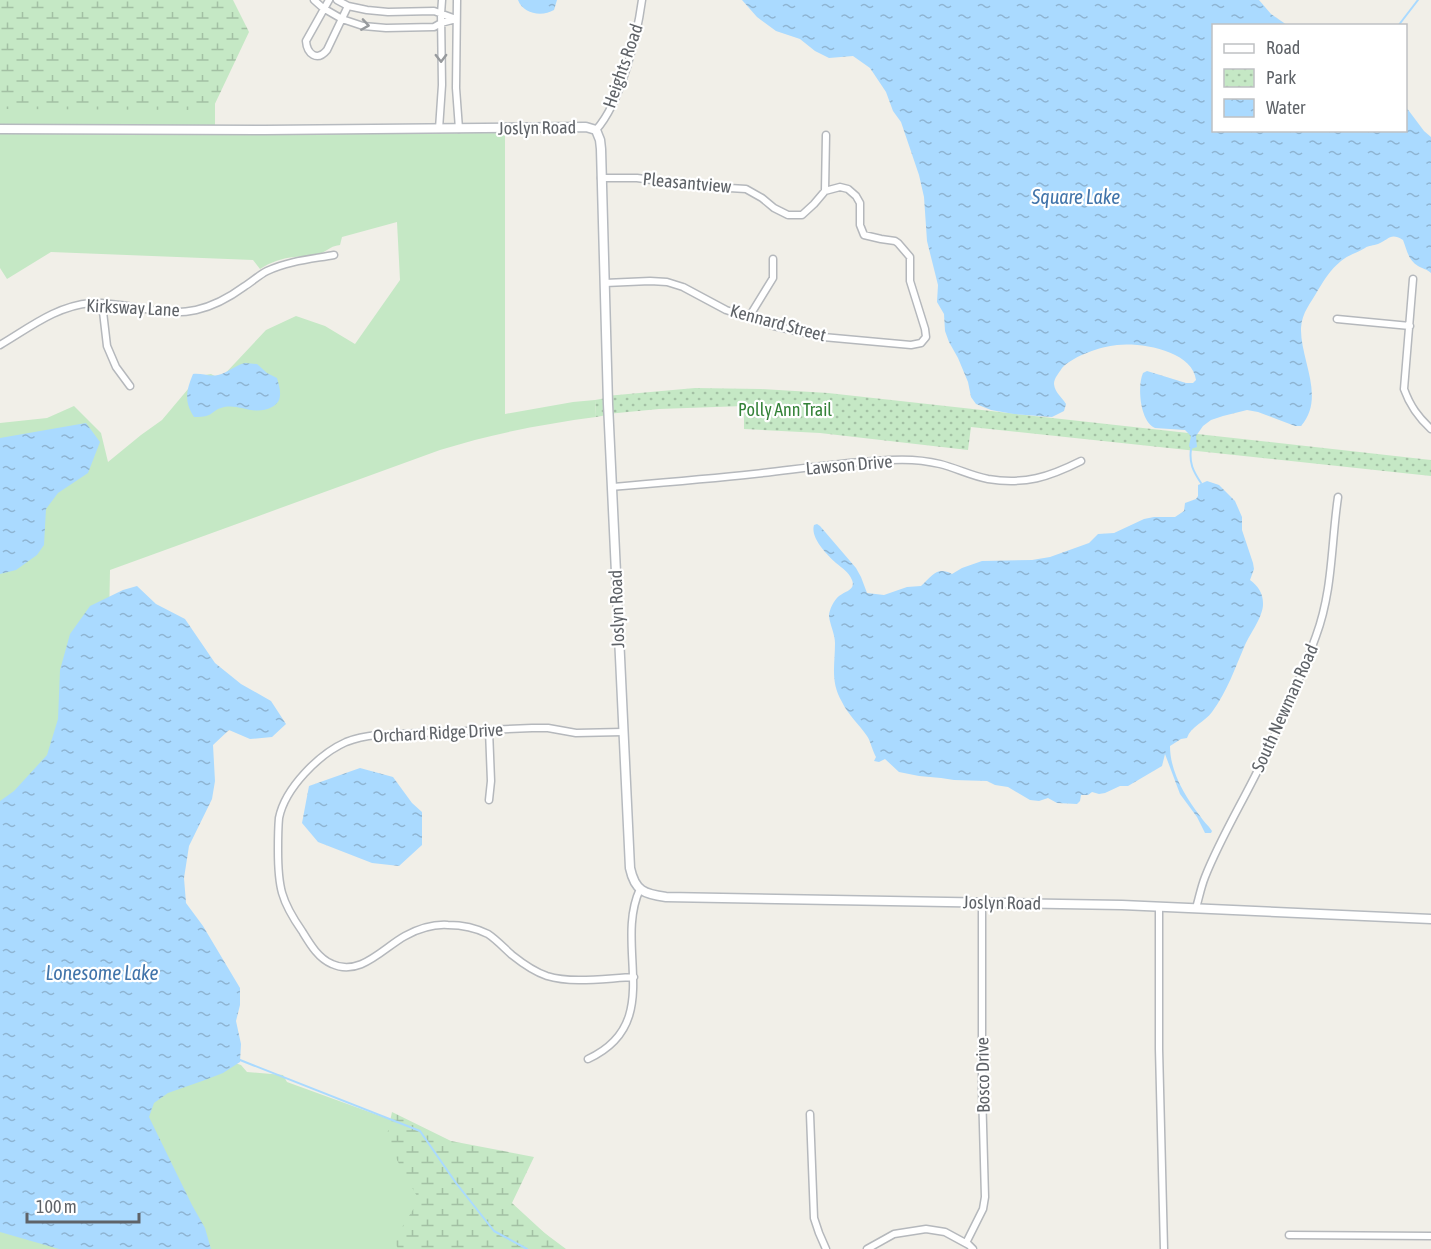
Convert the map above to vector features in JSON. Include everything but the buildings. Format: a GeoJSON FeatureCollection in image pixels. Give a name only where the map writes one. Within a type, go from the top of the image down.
{"type":"FeatureCollection","features":[{"type":"Feature","properties":{"kind":"street"},"geometry":{"type":"LineString","coordinates":[[314,0],[342,19],[363,26],[434,27],[456,19]]}},
{"type":"Feature","properties":{"kind":"street"},"geometry":{"type":"LineString","coordinates":[[329,0],[306,41],[310,54],[316,56],[323,55],[327,50],[348,6]]}},
{"type":"Feature","properties":{"kind":"street"},"geometry":{"type":"LineString","coordinates":[[337,0],[348,6],[367,10],[434,11],[456,19]]}},
{"type":"Feature","properties":{"kind":"street"},"geometry":{"type":"LineString","coordinates":[[439,129],[442,85],[442,0]]}},
{"type":"Feature","properties":{"kind":"street"},"geometry":{"type":"LineString","coordinates":[[456,0],[456,88],[459,129]]}},
{"type":"Feature","properties":{"kind":"street","name":"Heights Road"},"geometry":{"type":"LineString","coordinates":[[596,130],[607,115],[623,77],[633,46],[642,0]]}},
{"type":"Feature","properties":{"kind":"street","name":"Joslyn Road"},"geometry":{"type":"LineString","coordinates":[[0,129],[265,130],[586,127],[596,130],[600,140],[608,404],[630,868],[632,880],[640,889],[649,894],[666,897],[1196,908],[1431,919]]}},
{"type":"Feature","properties":{"kind":"street"},"geometry":{"type":"LineString","coordinates":[[825,191],[826,135]]}},
{"type":"Feature","properties":{"kind":"street","name":"Pleasantview"},"geometry":{"type":"LineString","coordinates":[[601,178],[638,178],[696,186],[746,189],[788,215],[802,215],[825,191]]}},
{"type":"Feature","properties":{"kind":"street","name":"Kennard Street"},"geometry":{"type":"LineString","coordinates":[[605,283],[667,282],[683,287],[726,310],[774,326],[823,337],[911,345],[921,343],[926,337],[925,329],[910,281],[909,257],[895,241],[864,235],[860,225],[860,203],[848,189],[825,191]]}},
{"type":"Feature","properties":{"kind":"street","name":"Kirksway Lane"},"geometry":{"type":"LineString","coordinates":[[0,345],[51,314],[75,306],[102,303],[150,311],[195,310],[216,304],[231,296],[257,276],[283,263],[334,255]]}},
{"type":"Feature","properties":{"kind":"street"},"geometry":{"type":"LineString","coordinates":[[749,317],[773,278],[773,260]]}},
{"type":"Feature","properties":{"kind":"street"},"geometry":{"type":"LineString","coordinates":[[1413,279],[1404,388],[1414,412],[1431,429]]}},
{"type":"Feature","properties":{"kind":"street"},"geometry":{"type":"LineString","coordinates":[[102,303],[107,346],[116,367],[130,386]]}},
{"type":"Feature","properties":{"kind":"street"},"geometry":{"type":"LineString","coordinates":[[1337,319],[1410,326]]}},
{"type":"Feature","properties":{"kind":"street","name":"Lawson Drive"},"geometry":{"type":"LineString","coordinates":[[612,487],[855,463],[908,460],[942,464],[987,479],[1014,481],[1040,478],[1081,461]]}},
{"type":"Feature","properties":{"kind":"street","name":"South Newman Road"},"geometry":{"type":"LineString","coordinates":[[1196,908],[1205,878],[1294,692],[1316,636],[1330,581],[1338,497]]}},
{"type":"Feature","properties":{"kind":"street","name":"Orchard Ridge Drive"},"geometry":{"type":"LineString","coordinates":[[623,732],[576,733],[548,728],[489,730],[377,735],[345,742],[298,779],[283,807],[279,818],[278,836],[280,887],[291,915],[315,951],[331,964],[341,967],[360,965],[378,956],[410,934],[427,927],[445,925],[461,926],[487,934],[522,962],[547,975],[576,980],[633,977]]}},
{"type":"Feature","properties":{"kind":"street"},"geometry":{"type":"LineString","coordinates":[[489,730],[491,781],[489,801]]}},
{"type":"Feature","properties":{"kind":"street"},"geometry":{"type":"LineString","coordinates":[[588,1059],[599,1054],[619,1036],[629,1017],[633,999],[632,915],[640,889]]}},
{"type":"Feature","properties":{"kind":"street","name":"Bosco Drive"},"geometry":{"type":"LineString","coordinates":[[966,1243],[983,1209],[985,1197],[982,1090],[982,903]]}},
{"type":"Feature","properties":{"kind":"street"},"geometry":{"type":"LineString","coordinates":[[1160,907],[1159,1049],[1164,1249]]}},
{"type":"Feature","properties":{"kind":"street"},"geometry":{"type":"LineString","coordinates":[[810,1114],[814,1218],[826,1249]]}},
{"type":"Feature","properties":{"kind":"street"},"geometry":{"type":"LineString","coordinates":[[867,1249],[894,1234],[926,1229],[945,1233],[973,1249]]}},
{"type":"Feature","properties":{"kind":"street"},"geometry":{"type":"LineString","coordinates":[[1289,1235],[1431,1236]]}},
{"type":"Feature","properties":{"kind":"green space"},"geometry":{"type":"Polygon","coordinates":[[[0,0],[215,0],[215,134],[505,133],[505,414],[595,400],[596,417],[517,430],[440,450],[110,570],[109,621],[177,999],[211,1055],[241,1065],[247,1072],[283,1075],[287,1082],[394,1121],[566,1249],[0,1249],[0,423],[47,418],[74,406],[101,433],[108,462],[162,420],[199,376],[211,374],[220,379],[266,330],[296,316],[325,326],[355,344],[400,280],[397,222],[342,237],[340,245],[318,255],[281,259],[260,269],[253,260],[51,252],[7,279],[0,268],[0,0]]]}},
{"type":"Feature","properties":{"kind":"green space"},"geometry":{"type":"Polygon","coordinates":[[[0,0],[233,0],[249,32],[212,110],[0,109],[0,0]]]}},
{"type":"Feature","properties":{"kind":"green space","name":"Polly Ann Trail"},"geometry":{"type":"Polygon","coordinates":[[[695,388],[828,393],[1431,460],[1431,476],[971,427],[968,450],[820,433],[744,429],[744,406],[659,409],[596,417],[595,400],[606,398],[606,396],[695,388]]]}},
{"type":"Feature","properties":{"kind":"green space"},"geometry":{"type":"Polygon","coordinates":[[[392,1112],[451,1141],[534,1157],[512,1203],[562,1249],[398,1249],[394,1240],[419,1200],[386,1140],[392,1112]]]}},
{"type":"Feature","properties":{"kind":"water"},"geometry":{"type":"Polygon","coordinates":[[[518,0],[557,0],[554,10],[539,14],[528,11],[520,5],[518,0]]]}},
{"type":"Feature","properties":{"kind":"water","name":"Square Lake"},"geometry":{"type":"Polygon","coordinates":[[[742,0],[1259,0],[1271,14],[1286,24],[1212,24],[1212,132],[1407,132],[1407,108],[1431,137],[1431,273],[1412,261],[1403,240],[1395,237],[1368,246],[1347,257],[1331,271],[1307,308],[1302,322],[1302,340],[1312,391],[1308,415],[1301,426],[1247,410],[1211,420],[1196,436],[1197,447],[1191,449],[1189,446],[1191,436],[1185,430],[1155,428],[1150,424],[1143,411],[1140,386],[1143,373],[1147,371],[1193,383],[1196,380],[1193,370],[1176,355],[1164,350],[1127,344],[1088,352],[1067,363],[1054,384],[1066,404],[1064,411],[1052,417],[991,410],[976,404],[971,397],[968,382],[945,331],[944,314],[937,302],[938,285],[927,241],[924,197],[919,175],[901,122],[893,111],[886,92],[870,68],[853,56],[829,58],[815,51],[800,39],[776,31],[757,17],[742,0]]]}},
{"type":"Feature","properties":{"kind":"water"},"geometry":{"type":"Polygon","coordinates":[[[245,363],[257,364],[277,378],[280,398],[276,404],[258,411],[227,407],[218,409],[207,416],[194,417],[187,396],[193,374],[218,375],[245,363]]]}},
{"type":"Feature","properties":{"kind":"water"},"geometry":{"type":"Polygon","coordinates":[[[86,423],[100,442],[88,473],[58,493],[46,509],[44,545],[37,555],[16,570],[0,574],[0,438],[86,423]]]}},
{"type":"Feature","properties":{"kind":"water"},"geometry":{"type":"Polygon","coordinates":[[[1207,481],[1219,485],[1235,501],[1242,517],[1242,530],[1253,563],[1254,569],[1250,580],[1260,590],[1263,603],[1259,619],[1217,704],[1187,738],[1170,746],[1179,783],[1194,808],[1212,831],[1211,833],[1205,833],[1197,817],[1180,794],[1165,754],[1162,766],[1128,786],[1120,786],[1105,793],[1092,792],[1088,795],[1081,795],[1077,804],[1057,803],[1048,798],[1039,801],[1030,800],[1008,787],[987,781],[919,776],[899,772],[885,759],[879,762],[874,761],[876,757],[868,738],[844,707],[838,694],[834,673],[835,640],[829,614],[837,598],[851,588],[853,583],[847,572],[820,546],[814,535],[814,525],[820,526],[856,568],[867,593],[884,595],[907,587],[921,586],[938,572],[952,574],[982,561],[1032,560],[1050,557],[1089,543],[1098,534],[1114,533],[1144,519],[1175,517],[1184,511],[1185,503],[1196,499],[1198,485],[1207,481]]]}},
{"type":"Feature","properties":{"kind":"water","name":"Lonesome Lake"},"geometry":{"type":"Polygon","coordinates":[[[137,586],[156,604],[185,619],[215,663],[241,684],[271,701],[286,724],[272,737],[250,739],[229,730],[213,745],[215,781],[212,799],[189,846],[184,878],[186,903],[203,926],[240,988],[240,1005],[236,1021],[241,1044],[240,1062],[223,1073],[168,1093],[154,1103],[149,1117],[205,1228],[211,1249],[59,1249],[0,1232],[0,801],[14,791],[47,755],[58,719],[60,670],[70,634],[90,606],[123,590],[137,586]]]}},
{"type":"Feature","properties":{"kind":"water"},"geometry":{"type":"Polygon","coordinates":[[[360,768],[393,777],[412,803],[422,812],[422,845],[399,866],[372,863],[318,842],[302,823],[309,786],[360,768]]]}},
{"type":"Feature","properties":{"kind":"waterway"},"geometry":{"type":"LineString","coordinates":[[1400,24],[1418,0]]}},
{"type":"Feature","properties":{"kind":"waterway"},"geometry":{"type":"LineString","coordinates":[[1191,449],[1192,467],[1201,483]]}},
{"type":"Feature","properties":{"kind":"waterway"},"geometry":{"type":"LineString","coordinates":[[240,1060],[420,1131],[456,1183],[494,1231],[527,1249]]}}]}
